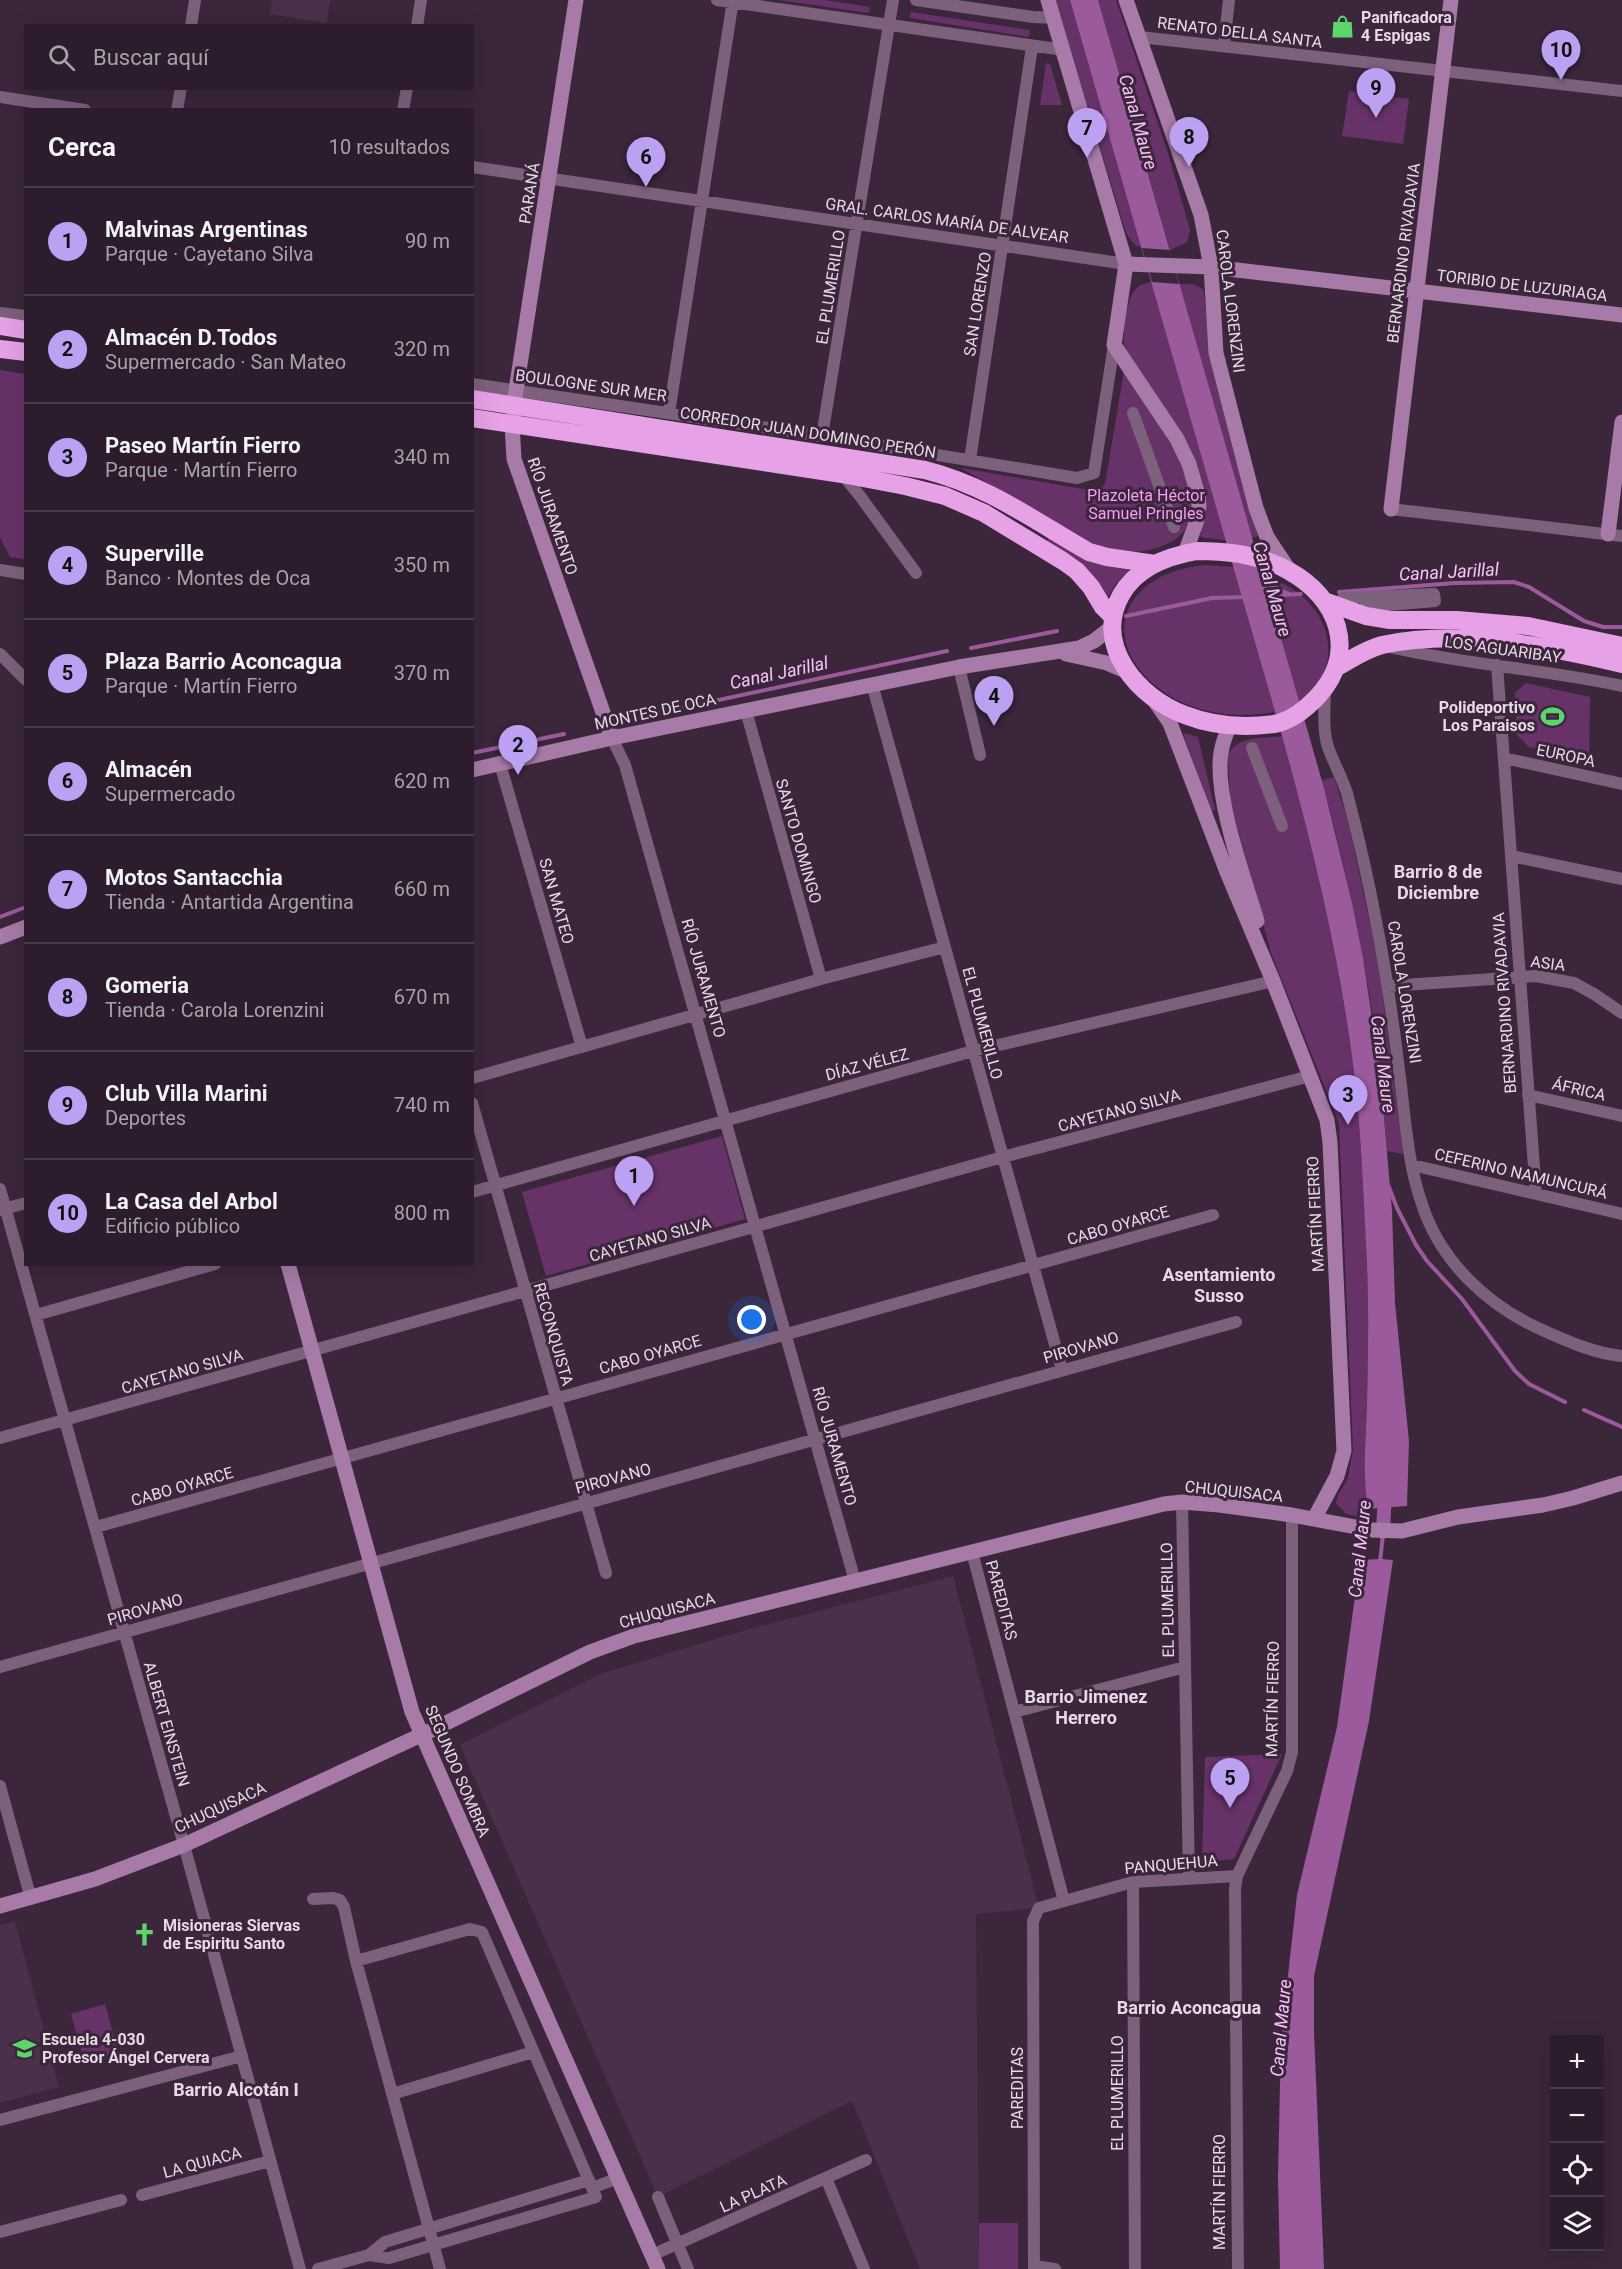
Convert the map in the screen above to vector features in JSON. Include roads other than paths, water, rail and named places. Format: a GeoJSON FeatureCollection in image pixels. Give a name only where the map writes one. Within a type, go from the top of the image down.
{"type":"FeatureCollection","features":[{"type":"Feature","properties":{"kind":"highway"},"geometry":{"type":"LineString","coordinates":[[0,326],[24,330]]}},
{"type":"Feature","properties":{"kind":"highway"},"geometry":{"type":"LineString","coordinates":[[0,349],[24,352]]}},
{"type":"Feature","properties":{"kind":"highway","name":"CORREDOR JUAN DOMINGO PERÓN"},"geometry":{"type":"LineString","coordinates":[[474,399],[515,398],[934,472],[962,480],[987,491],[1089,552],[1155,564]]}},
{"type":"Feature","properties":{"kind":"highway"},"geometry":{"type":"LineString","coordinates":[[474,418],[842,474],[929,491],[972,507],[1070,566],[1091,587],[1112,622],[1118,655],[1126,671],[1149,693],[1183,715],[1229,726],[1260,726],[1278,723],[1302,711],[1325,688],[1337,667],[1340,643],[1337,623],[1324,601],[1289,570],[1257,558],[1230,553],[1197,551],[1155,564],[1128,584],[1118,601],[1112,622]]}},
{"type":"Feature","properties":{"kind":"highway"},"geometry":{"type":"LineString","coordinates":[[1324,601],[1366,616],[1390,620],[1457,620],[1528,626],[1622,646]]}},
{"type":"Feature","properties":{"kind":"highway"},"geometry":{"type":"LineString","coordinates":[[1337,667],[1380,645],[1426,639],[1501,641],[1622,664]]}},
{"type":"Feature","properties":{"kind":"street"},"geometry":{"type":"LineString","coordinates":[[190,24],[195,0]]}},
{"type":"Feature","properties":{"kind":"street"},"geometry":{"type":"LineString","coordinates":[[417,24],[421,0]]}},
{"type":"Feature","properties":{"kind":"street","name":"PARANÁ"},"geometry":{"type":"LineString","coordinates":[[515,398],[576,0]]}},
{"type":"Feature","properties":{"kind":"street"},"geometry":{"type":"LineString","coordinates":[[717,0],[1064,50]]}},
{"type":"Feature","properties":{"kind":"street","name":"EL PLUMERILLO"},"geometry":{"type":"LineString","coordinates":[[822,436],[893,0]]}},
{"type":"Feature","properties":{"kind":"street"},"geometry":{"type":"LineString","coordinates":[[916,0],[1054,18]]}},
{"type":"Feature","properties":{"kind":"street"},"geometry":{"type":"LineString","coordinates":[[1048,0],[1125,264],[1114,345],[1177,439],[1189,464],[1198,495],[1196,523],[1185,553]]}},
{"type":"Feature","properties":{"kind":"street","name":"CAROLA LORENZINI"},"geometry":{"type":"LineString","coordinates":[[1126,0],[1201,216],[1210,267],[1215,340],[1224,386],[1259,517],[1268,537],[1289,570]]}},
{"type":"Feature","properties":{"kind":"street"},"geometry":{"type":"LineString","coordinates":[[1224,46],[1228,0]]}},
{"type":"Feature","properties":{"kind":"street","name":"BERNARDINO RIVADAVIA"},"geometry":{"type":"LineString","coordinates":[[1391,509],[1451,0]]}},
{"type":"Feature","properties":{"kind":"street"},"geometry":{"type":"LineString","coordinates":[[669,413],[733,1]]}},
{"type":"Feature","properties":{"kind":"street","name":"RENATO DELLA SANTA"},"geometry":{"type":"LineString","coordinates":[[1140,37],[1622,91]]}},
{"type":"Feature","properties":{"kind":"street","name":"SAN LORENZO"},"geometry":{"type":"LineString","coordinates":[[970,460],[1032,47]]}},
{"type":"Feature","properties":{"kind":"street"},"geometry":{"type":"LineString","coordinates":[[177,108],[180,90]]}},
{"type":"Feature","properties":{"kind":"street"},"geometry":{"type":"LineString","coordinates":[[403,108],[406,90]]}},
{"type":"Feature","properties":{"kind":"street"},"geometry":{"type":"LineString","coordinates":[[0,97],[72,108]]}},
{"type":"Feature","properties":{"kind":"street","name":"GRAL. CARLOS MARÍA DE ALVEAR"},"geometry":{"type":"LineString","coordinates":[[474,166],[1125,264],[1210,267],[1417,291]]}},
{"type":"Feature","properties":{"kind":"street","name":"TORIBIO DE LUZURIAGA"},"geometry":{"type":"LineString","coordinates":[[1417,291],[1622,315]]}},
{"type":"Feature","properties":{"kind":"street"},"geometry":{"type":"LineString","coordinates":[[0,313],[24,316]]}},
{"type":"Feature","properties":{"kind":"street","name":"BOULOGNE SUR MER"},"geometry":{"type":"LineString","coordinates":[[474,385],[515,398],[669,413],[1077,478],[1094,473],[1114,345]]}},
{"type":"Feature","properties":{"kind":"street","name":"RÍO JURAMENTO"},"geometry":{"type":"LineString","coordinates":[[515,398],[512,424],[513,459],[612,738],[625,765],[855,1581]]}},
{"type":"Feature","properties":{"kind":"street"},"geometry":{"type":"LineString","coordinates":[[1133,413],[1174,527]]}},
{"type":"Feature","properties":{"kind":"street"},"geometry":{"type":"LineString","coordinates":[[1391,509],[1615,535],[1622,422]]}},
{"type":"Feature","properties":{"kind":"street"},"geometry":{"type":"LineString","coordinates":[[842,474],[916,573]]}},
{"type":"Feature","properties":{"kind":"street"},"geometry":{"type":"LineString","coordinates":[[0,570],[24,574]]}},
{"type":"Feature","properties":{"kind":"street"},"geometry":{"type":"LineString","coordinates":[[1344,609],[1343,598],[1434,594],[1435,601],[1365,607]]}},
{"type":"Feature","properties":{"kind":"street","name":"MONTES DE OCA"},"geometry":{"type":"LineString","coordinates":[[474,770],[612,738],[872,684],[1021,656],[1057,653],[1087,646],[1112,622]]}},
{"type":"Feature","properties":{"kind":"street","name":"LOS AGUARIBAY"},"geometry":{"type":"LineString","coordinates":[[1380,645],[1423,655],[1570,675],[1622,686]]}},
{"type":"Feature","properties":{"kind":"street","name":"MONTES DE OCA"},"geometry":{"type":"LineString","coordinates":[[1057,653],[1107,663],[1126,671]]}},
{"type":"Feature","properties":{"kind":"street"},"geometry":{"type":"LineString","coordinates":[[0,654],[24,678]]}},
{"type":"Feature","properties":{"kind":"street","name":"BERNARDINO RIVADAVIA"},"geometry":{"type":"LineString","coordinates":[[1497,665],[1536,1194]]}},
{"type":"Feature","properties":{"kind":"street"},"geometry":{"type":"LineString","coordinates":[[959,667],[980,754]]}},
{"type":"Feature","properties":{"kind":"street","name":"EL PLUMERILLO"},"geometry":{"type":"LineString","coordinates":[[872,684],[1062,1370]]}},
{"type":"Feature","properties":{"kind":"street","name":"CAROLA LORENZINI"},"geometry":{"type":"LineString","coordinates":[[1325,688],[1327,744],[1345,786],[1365,867],[1389,986],[1412,1165],[1421,1204],[1439,1240],[1464,1276],[1489,1299],[1522,1321],[1566,1341],[1622,1356]]}},
{"type":"Feature","properties":{"kind":"street","name":"MARTÍN FIERRO"},"geometry":{"type":"LineString","coordinates":[[1149,693],[1170,723],[1327,1120],[1330,1142],[1344,1451],[1341,1466],[1314,1519]]}},
{"type":"Feature","properties":{"kind":"street","name":"SANTO DOMINGO"},"geometry":{"type":"LineString","coordinates":[[746,711],[821,980]]}},
{"type":"Feature","properties":{"kind":"street","name":"MARTÍN FIERRO"},"geometry":{"type":"LineString","coordinates":[[1229,726],[1221,752],[1220,775],[1225,807],[1273,981]]}},
{"type":"Feature","properties":{"kind":"street"},"geometry":{"type":"LineString","coordinates":[[1252,748],[1282,826]]}},
{"type":"Feature","properties":{"kind":"street","name":"EUROPA"},"geometry":{"type":"LineString","coordinates":[[1504,758],[1622,784]]}},
{"type":"Feature","properties":{"kind":"street","name":"SAN MATEO"},"geometry":{"type":"LineString","coordinates":[[500,764],[582,1047]]}},
{"type":"Feature","properties":{"kind":"street"},"geometry":{"type":"LineString","coordinates":[[1511,856],[1622,879]]}},
{"type":"Feature","properties":{"kind":"street"},"geometry":{"type":"LineString","coordinates":[[0,937],[24,928]]}},
{"type":"Feature","properties":{"kind":"street"},"geometry":{"type":"LineString","coordinates":[[474,1077],[695,1014],[945,947]]}},
{"type":"Feature","properties":{"kind":"street","name":"ASIA"},"geometry":{"type":"LineString","coordinates":[[1389,986],[1520,976],[1554,978],[1574,983],[1622,1013]]}},
{"type":"Feature","properties":{"kind":"street","name":"DÍAZ VÉLEZ"},"geometry":{"type":"LineString","coordinates":[[474,1191],[973,1051],[1273,981]]}},
{"type":"Feature","properties":{"kind":"street","name":"CAYETANO SILVA"},"geometry":{"type":"LineString","coordinates":[[0,1438],[1003,1157],[1310,1076]]}},
{"type":"Feature","properties":{"kind":"street","name":"ÁFRICA"},"geometry":{"type":"LineString","coordinates":[[1528,1095],[1622,1116]]}},
{"type":"Feature","properties":{"kind":"street","name":"RECONQUISTA"},"geometry":{"type":"LineString","coordinates":[[474,1110],[606,1573]]}},
{"type":"Feature","properties":{"kind":"street","name":"CEFERINO NAMUNCURÁ"},"geometry":{"type":"LineString","coordinates":[[1412,1165],[1622,1214]]}},
{"type":"Feature","properties":{"kind":"street","name":"ALBERT EINSTEIN"},"geometry":{"type":"LineString","coordinates":[[0,1189],[3,1209],[36,1315],[96,1527],[300,2269]]}},
{"type":"Feature","properties":{"kind":"street"},"geometry":{"type":"LineString","coordinates":[[3,1209],[24,1204]]}},
{"type":"Feature","properties":{"kind":"street","name":"CABO OYARCE"},"geometry":{"type":"LineString","coordinates":[[96,1527],[1213,1215]]}},
{"type":"Feature","properties":{"kind":"street"},"geometry":{"type":"LineString","coordinates":[[36,1315],[208,1266]]}},
{"type":"Feature","properties":{"kind":"street","name":"SEGUNDO SOMBRA"},"geometry":{"type":"LineString","coordinates":[[289,1266],[412,1712],[655,2262]]}},
{"type":"Feature","properties":{"kind":"street","name":"PIROVANO"},"geometry":{"type":"LineString","coordinates":[[0,1667],[1236,1322]]}},
{"type":"Feature","properties":{"kind":"street","name":"CHUQUISACA"},"geometry":{"type":"LineString","coordinates":[[0,1906],[95,1879],[184,1845],[613,1643],[1164,1504],[1182,1502],[1292,1515],[1383,1532],[1410,1530],[1458,1516],[1543,1505],[1622,1483]]}},
{"type":"Feature","properties":{"kind":"street","name":"EL PLUMERILLO"},"geometry":{"type":"LineString","coordinates":[[1182,1502],[1189,1878]]}},
{"type":"Feature","properties":{"kind":"street","name":"MARTÍN FIERRO"},"geometry":{"type":"LineString","coordinates":[[1238,2269],[1235,1889],[1237,1876],[1287,1771],[1292,1752],[1292,1515]]}},
{"type":"Feature","properties":{"kind":"street","name":"PAREDITAS"},"geometry":{"type":"LineString","coordinates":[[972,1552],[1064,1901]]}},
{"type":"Feature","properties":{"kind":"street"},"geometry":{"type":"LineString","coordinates":[[1014,1712],[1185,1667]]}},
{"type":"Feature","properties":{"kind":"street"},"geometry":{"type":"LineString","coordinates":[[0,1786],[31,1899]]}},
{"type":"Feature","properties":{"kind":"street","name":"PANQUEHUA"},"geometry":{"type":"LineString","coordinates":[[1039,1908],[1133,1882],[1237,1876]]}},
{"type":"Feature","properties":{"kind":"street","name":"EL PLUMERILLO"},"geometry":{"type":"LineString","coordinates":[[1133,1882],[1135,2269]]}},
{"type":"Feature","properties":{"kind":"street"},"geometry":{"type":"LineString","coordinates":[[313,1899],[333,1898],[340,1900],[344,1907],[356,1961],[440,2269]]}},
{"type":"Feature","properties":{"kind":"street","name":"PAREDITAS"},"geometry":{"type":"LineString","coordinates":[[1034,2268],[1034,1921],[1035,1913],[1039,1908]]}},
{"type":"Feature","properties":{"kind":"street"},"geometry":{"type":"LineString","coordinates":[[356,1961],[470,1929],[482,1932],[592,2188]]}},
{"type":"Feature","properties":{"kind":"street"},"geometry":{"type":"LineString","coordinates":[[392,2094],[533,2052]]}},
{"type":"Feature","properties":{"kind":"street"},"geometry":{"type":"LineString","coordinates":[[0,2120],[242,2055]]}},
{"type":"Feature","properties":{"kind":"street","name":"LA PLATA"},"geometry":{"type":"LineString","coordinates":[[655,2262],[677,2244],[866,2160]]}},
{"type":"Feature","properties":{"kind":"street","name":"LA QUIACA"},"geometry":{"type":"LineString","coordinates":[[142,2195],[270,2161]]}},
{"type":"Feature","properties":{"kind":"street"},"geometry":{"type":"LineString","coordinates":[[369,2255],[389,2258],[618,2178]]}},
{"type":"Feature","properties":{"kind":"street"},"geometry":{"type":"LineString","coordinates":[[826,2178],[864,2269]]}},
{"type":"Feature","properties":{"kind":"street"},"geometry":{"type":"LineString","coordinates":[[318,2269],[369,2255],[385,2242],[592,2188]]}},
{"type":"Feature","properties":{"kind":"street"},"geometry":{"type":"LineString","coordinates":[[658,2197],[688,2269]]}},
{"type":"Feature","properties":{"kind":"street"},"geometry":{"type":"LineString","coordinates":[[0,2232],[121,2200]]}},
{"type":"Feature","properties":{"kind":"street"},"geometry":{"type":"LineString","coordinates":[[1034,2268],[1055,2269]]}},
{"type":"Feature","properties":{"kind":"waterway"},"geometry":{"type":"LineString","coordinates":[[1260,581],[1289,594]]}},
{"type":"Feature","properties":{"kind":"waterway","name":"Canal Jarillal"},"geometry":{"type":"LineString","coordinates":[[1339,592],[1455,583],[1514,582],[1529,587],[1584,621],[1603,627],[1622,627]]}},
{"type":"Feature","properties":{"kind":"waterway"},"geometry":{"type":"LineString","coordinates":[[1265,596],[1301,594]]}},
{"type":"Feature","properties":{"kind":"waterway","name":"Canal Jarillal"},"geometry":{"type":"LineString","coordinates":[[1126,616],[1212,598],[1246,597]]}},
{"type":"Feature","properties":{"kind":"waterway"},"geometry":{"type":"LineString","coordinates":[[971,648],[1057,631]]}},
{"type":"Feature","properties":{"kind":"waterway","name":"Canal Jarillal"},"geometry":{"type":"LineString","coordinates":[[616,722],[947,651]]}},
{"type":"Feature","properties":{"kind":"waterway","name":"Canal Jarillal"},"geometry":{"type":"LineString","coordinates":[[474,753],[564,734]]}},
{"type":"Feature","properties":{"kind":"waterway","name":"Canal Jarillal"},"geometry":{"type":"LineString","coordinates":[[0,917],[24,908]]}},
{"type":"Feature","properties":{"kind":"waterway"},"geometry":{"type":"LineString","coordinates":[[1389,1187],[1416,1245],[1427,1261],[1462,1299],[1515,1371],[1529,1384],[1565,1402]]}},
{"type":"Feature","properties":{"kind":"waterway"},"geometry":{"type":"LineString","coordinates":[[1584,1410],[1622,1427]]}},
{"type":"Feature","properties":{"kind":"waterway","name":"Canal Maure"},"geometry":{"type":"LineString","coordinates":[[1383,1532],[1385,1491]]}},
{"type":"Feature","properties":{"kind":"waterway","name":"Canal Maure"},"geometry":{"type":"LineString","coordinates":[[1380,1562],[1383,1534]]}},
{"type":"Feature","properties":{"kind":"place","name":"Panificadora 4 Espigas"},"geometry":{"type":"Point","coordinates":[1343,26]}},
{"type":"Feature","properties":{"kind":"place","name":"La Casa del Arbol"},"geometry":{"type":"Point","coordinates":[1561,80]}},
{"type":"Feature","properties":{"kind":"place","name":"Club Villa Marini"},"geometry":{"type":"Point","coordinates":[1376,118]}},
{"type":"Feature","properties":{"kind":"place","name":"Motos Santacchia"},"geometry":{"type":"Point","coordinates":[1087,158]}},
{"type":"Feature","properties":{"kind":"place","name":"Gomeria"},"geometry":{"type":"Point","coordinates":[1189,167]}},
{"type":"Feature","properties":{"kind":"place","name":"Almacén"},"geometry":{"type":"Point","coordinates":[646,187]}},
{"type":"Feature","properties":{"kind":"place","name":"Polideportivo Los Paraisos"},"geometry":{"type":"Point","coordinates":[1553,716]}},
{"type":"Feature","properties":{"kind":"place","name":"Superville"},"geometry":{"type":"Point","coordinates":[994,726]}},
{"type":"Feature","properties":{"kind":"place","name":"Almacén D.Todos"},"geometry":{"type":"Point","coordinates":[518,775]}},
{"type":"Feature","properties":{"kind":"place","name":"Paseo Martín Fierro"},"geometry":{"type":"Point","coordinates":[1348,1125]}},
{"type":"Feature","properties":{"kind":"place","name":"Malvinas Argentinas"},"geometry":{"type":"Point","coordinates":[634,1206]}},
{"type":"Feature","properties":{"kind":"place","name":"Plaza Barrio Aconcagua"},"geometry":{"type":"Point","coordinates":[1230,1808]}},
{"type":"Feature","properties":{"kind":"place","name":"Misioneras Siervas de Espiritu Santo"},"geometry":{"type":"Point","coordinates":[145,1934]}},
{"type":"Feature","properties":{"kind":"place","name":"Escuela 4-030 Profesor Ángel Cervera"},"geometry":{"type":"Point","coordinates":[24,2048]}},
{"type":"Feature","properties":{"kind":"district","name":"Barrio 8 de Diciembre"},"geometry":{"type":"Point","coordinates":[1438,882]}},
{"type":"Feature","properties":{"kind":"district","name":"Asentamiento Susso"},"geometry":{"type":"Point","coordinates":[1219,1285]}},
{"type":"Feature","properties":{"kind":"district","name":"Barrio Jimenez Herrero"},"geometry":{"type":"Point","coordinates":[1086,1707]}},
{"type":"Feature","properties":{"kind":"district","name":"Barrio Aconcagua"},"geometry":{"type":"Point","coordinates":[1189,2008]}},
{"type":"Feature","properties":{"kind":"district","name":"Barrio Alcotán I"},"geometry":{"type":"Point","coordinates":[236,2090]}},
{"type":"Feature","properties":{"kind":"park label","name":"Plazoleta Héctor Samuel Pringles"},"geometry":{"type":"Point","coordinates":[1146,504]}}]}
